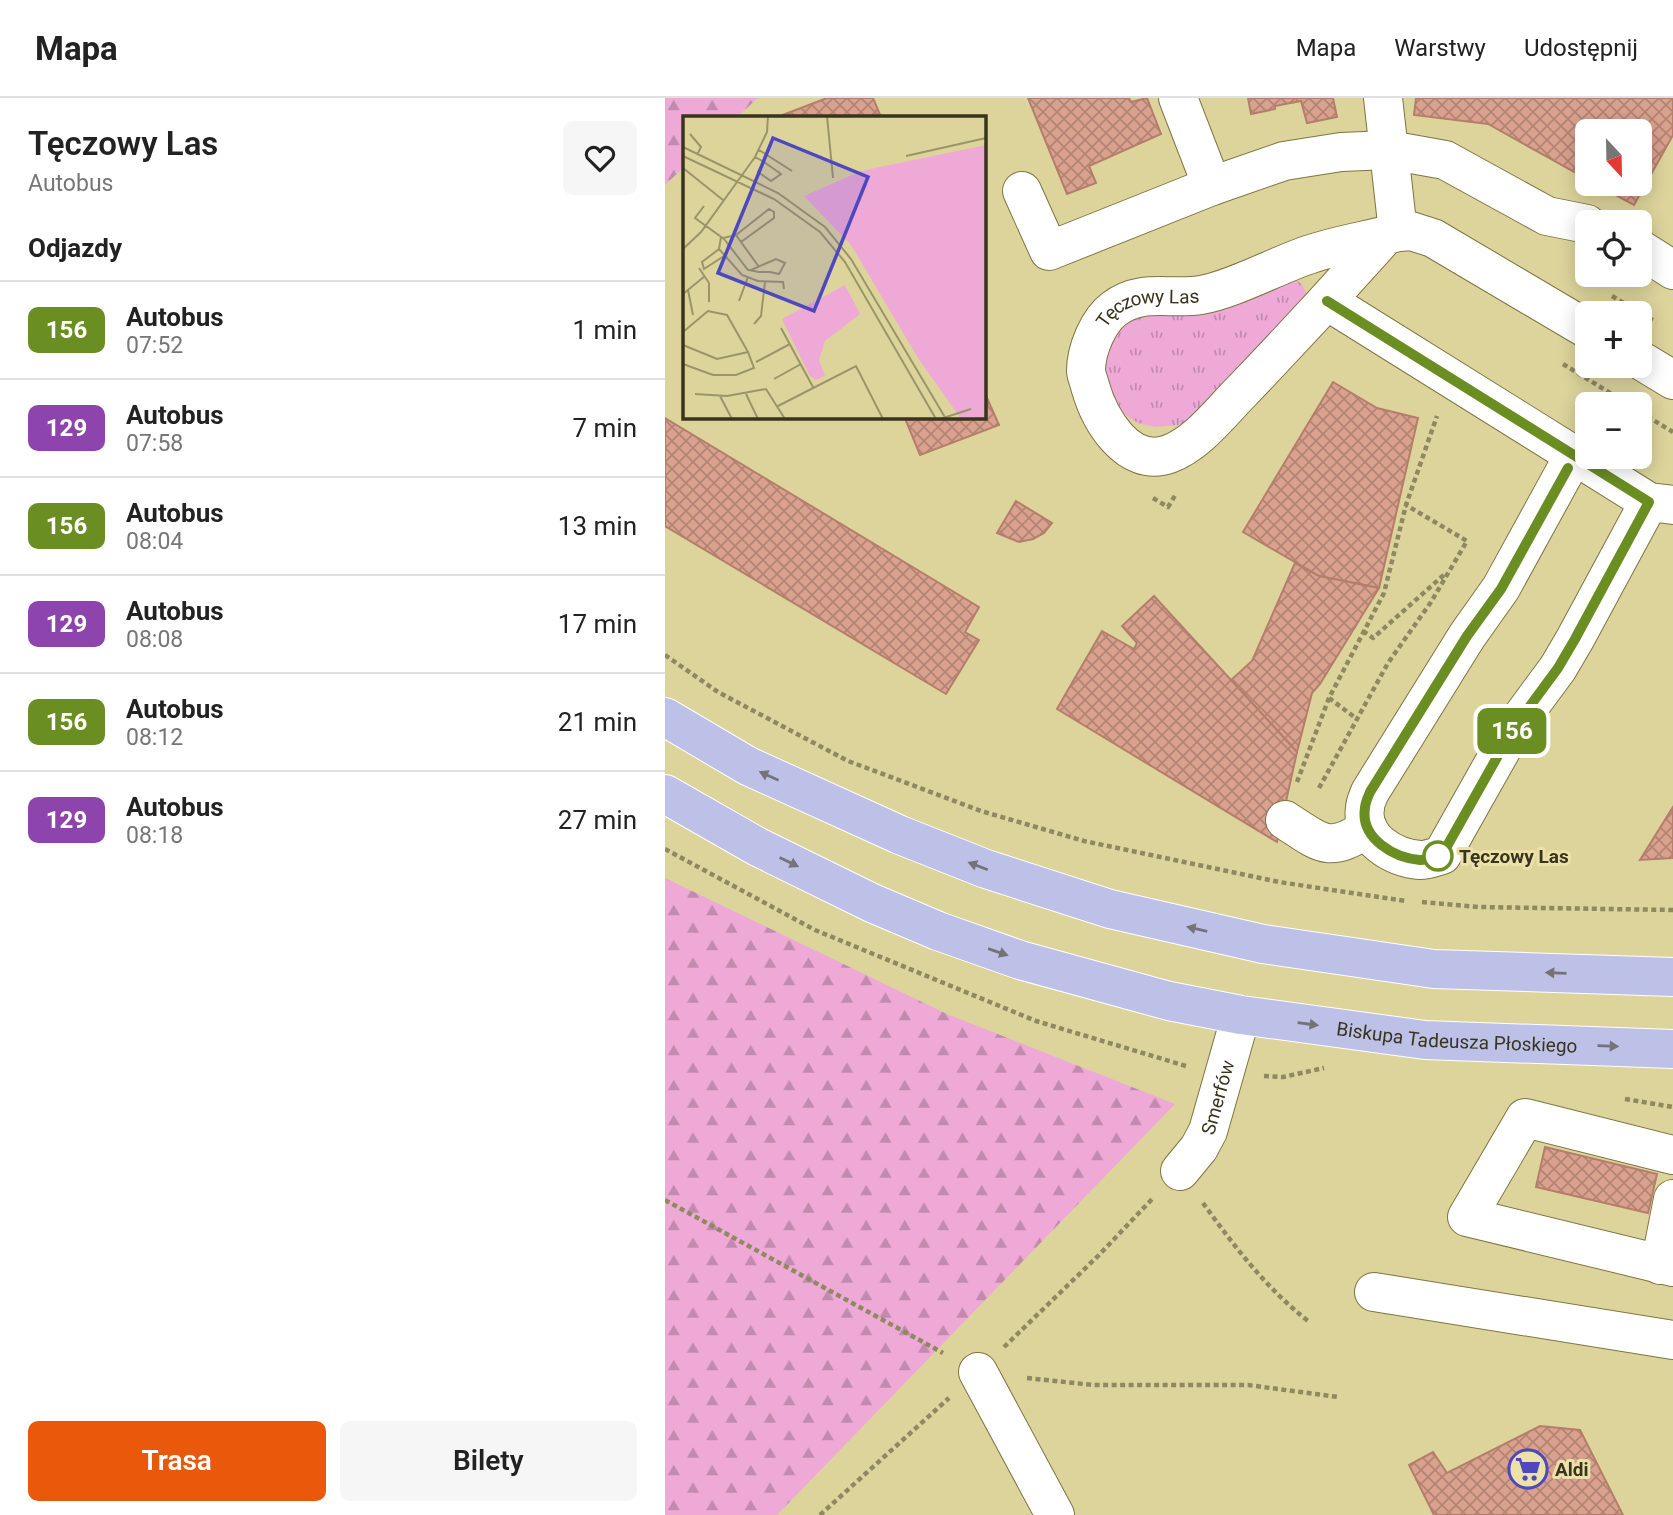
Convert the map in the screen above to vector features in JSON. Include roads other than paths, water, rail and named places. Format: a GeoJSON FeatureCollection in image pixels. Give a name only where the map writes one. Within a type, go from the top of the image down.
{"type":"FeatureCollection","features":[{"type":"Feature","properties":{"kind":"main road"},"geometry":{"type":"LineString","coordinates":[[665,717],[748,766],[900,835],[986,869],[1110,909],[1263,944],[1434,969],[1673,976]]}},
{"type":"Feature","properties":{"kind":"main road","name":"Biskupa Tadeusza Płoskiego"},"geometry":{"type":"LineString","coordinates":[[665,794],[758,847],[872,903],[938,931],[1034,964],[1168,1001],[1241,1015],[1425,1040],[1673,1049]]}},
{"type":"Feature","properties":{"kind":"street"},"geometry":{"type":"LineString","coordinates":[[1178,98],[1212,186]]}},
{"type":"Feature","properties":{"kind":"street"},"geometry":{"type":"LineString","coordinates":[[1383,98],[1389,150],[1391,234]]}},
{"type":"Feature","properties":{"kind":"street"},"geometry":{"type":"LineString","coordinates":[[1022,191],[1049,251],[1212,186],[1284,161],[1341,152],[1389,150],[1445,160],[1547,216],[1575,222]]}},
{"type":"Feature","properties":{"kind":"street","name":"Tęczowy Las"},"geometry":{"type":"LineString","coordinates":[[1391,234],[1196,437],[1168,454],[1145,456],[1121,442],[1105,424],[1095,403],[1086,371],[1100,325],[1113,309],[1133,299],[1155,294],[1203,295],[1308,254],[1391,234],[1411,231],[1433,238],[1575,322]]}},
{"type":"Feature","properties":{"kind":"street"},"geometry":{"type":"LineString","coordinates":[[1652,257],[1673,270]]}},
{"type":"Feature","properties":{"kind":"street"},"geometry":{"type":"LineString","coordinates":[[1327,301],[1574,455],[1661,503],[1558,668],[1513,729],[1442,855],[1422,860],[1393,854],[1379,844],[1368,828],[1364,811],[1370,792],[1467,636],[1501,589],[1574,455]]}},
{"type":"Feature","properties":{"kind":"street"},"geometry":{"type":"LineString","coordinates":[[1652,367],[1673,380]]}},
{"type":"Feature","properties":{"kind":"street"},"geometry":{"type":"LineString","coordinates":[[1290,803],[1316,840],[1336,845],[1350,840],[1368,828]]}},
{"type":"Feature","properties":{"kind":"street","name":"Smerfów"},"geometry":{"type":"LineString","coordinates":[[1180,1171],[1199,1149],[1208,1131],[1241,1015]]}},
{"type":"Feature","properties":{"kind":"street"},"geometry":{"type":"LineString","coordinates":[[1673,1155],[1525,1118],[1467,1217],[1666,1266],[1673,1199]]}},
{"type":"Feature","properties":{"kind":"street"},"geometry":{"type":"LineString","coordinates":[[1374,1292],[1673,1340]]}},
{"type":"Feature","properties":{"kind":"street"},"geometry":{"type":"LineString","coordinates":[[978,1372],[1055,1515]]}},
{"type":"Feature","properties":{"kind":"place","name":"Tęczowy Las"},"geometry":{"type":"Point","coordinates":[1438,856]}},
{"type":"Feature","properties":{"kind":"place","name":"Aldi"},"geometry":{"type":"Point","coordinates":[1528,1469]}}]}
